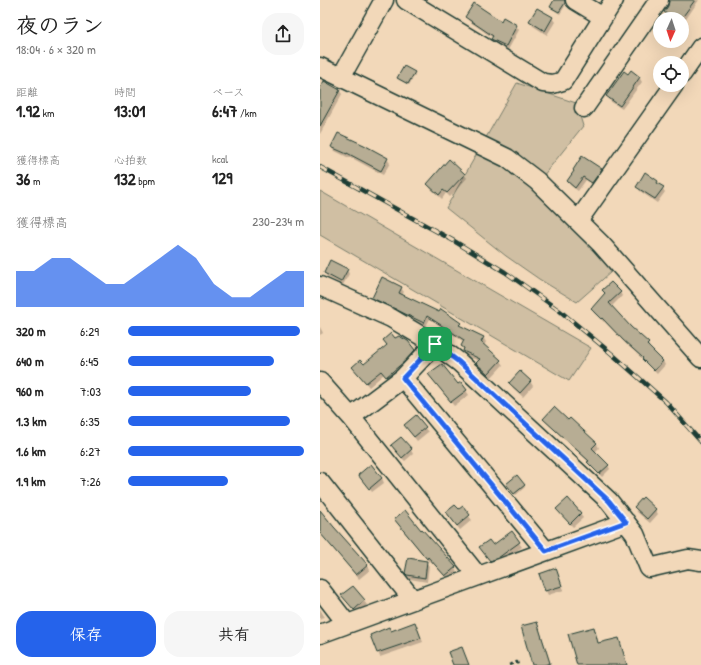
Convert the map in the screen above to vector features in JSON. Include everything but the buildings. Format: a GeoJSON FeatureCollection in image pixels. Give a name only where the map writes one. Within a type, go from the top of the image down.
{"type":"FeatureCollection","features":[{"type":"Feature","properties":{"kind":"street"},"geometry":{"type":"LineString","coordinates":[[341,77],[384,0]]}},
{"type":"Feature","properties":{"kind":"street"},"geometry":{"type":"LineString","coordinates":[[406,0],[543,83],[553,84],[563,82],[614,0]]}},
{"type":"Feature","properties":{"kind":"street"},"geometry":{"type":"LineString","coordinates":[[575,0],[603,18]]}},
{"type":"Feature","properties":{"kind":"street"},"geometry":{"type":"LineString","coordinates":[[584,108],[659,0]]}},
{"type":"Feature","properties":{"kind":"street"},"geometry":{"type":"LineString","coordinates":[[689,64],[701,47]]}},
{"type":"Feature","properties":{"kind":"street"},"geometry":{"type":"LineString","coordinates":[[320,67],[507,158],[537,181],[601,244],[701,358]]}},
{"type":"Feature","properties":{"kind":"street"},"geometry":{"type":"LineString","coordinates":[[578,221],[669,92]]}},
{"type":"Feature","properties":{"kind":"street"},"geometry":{"type":"LineString","coordinates":[[320,286],[391,318],[435,344],[459,362],[609,501],[635,534],[649,568],[688,559],[701,561]]}},
{"type":"Feature","properties":{"kind":"street"},"geometry":{"type":"LineString","coordinates":[[351,417],[403,378],[435,344]]}},
{"type":"Feature","properties":{"kind":"street"},"geometry":{"type":"LineString","coordinates":[[403,378],[546,551]]}},
{"type":"Feature","properties":{"kind":"street"},"geometry":{"type":"LineString","coordinates":[[320,382],[351,417],[478,576]]}},
{"type":"Feature","properties":{"kind":"street"},"geometry":{"type":"LineString","coordinates":[[320,482],[413,600]]}},
{"type":"Feature","properties":{"kind":"street"},"geometry":{"type":"LineString","coordinates":[[320,634],[626,522]]}},
{"type":"Feature","properties":{"kind":"street"},"geometry":{"type":"LineString","coordinates":[[320,589],[347,624]]}},
{"type":"Feature","properties":{"kind":"path"},"geometry":{"type":"LineString","coordinates":[[509,665],[517,662],[518,665]]}},
{"type":"Feature","properties":{"kind":"shaded area"},"geometry":{"type":"Polygon","coordinates":[[[517,83],[576,103],[583,126],[535,186],[601,252],[611,272],[577,302],[539,279],[506,256],[446,208],[517,83]]]}},
{"type":"Feature","properties":{"kind":"shaded area"},"geometry":{"type":"Polygon","coordinates":[[[320,191],[591,348],[569,381],[320,235],[320,191]]]}},
{"type":"Feature","properties":{"kind":"railway"},"geometry":{"type":"LineString","coordinates":[[320,167],[454,241],[505,272],[560,311],[612,354],[666,402],[701,442]]}},
{"type":"Feature","properties":{"kind":"route"},"geometry":{"type":"LineString","coordinates":[[435,344],[459,362],[609,501],[626,522],[546,551],[403,378],[435,344]]}}]}
